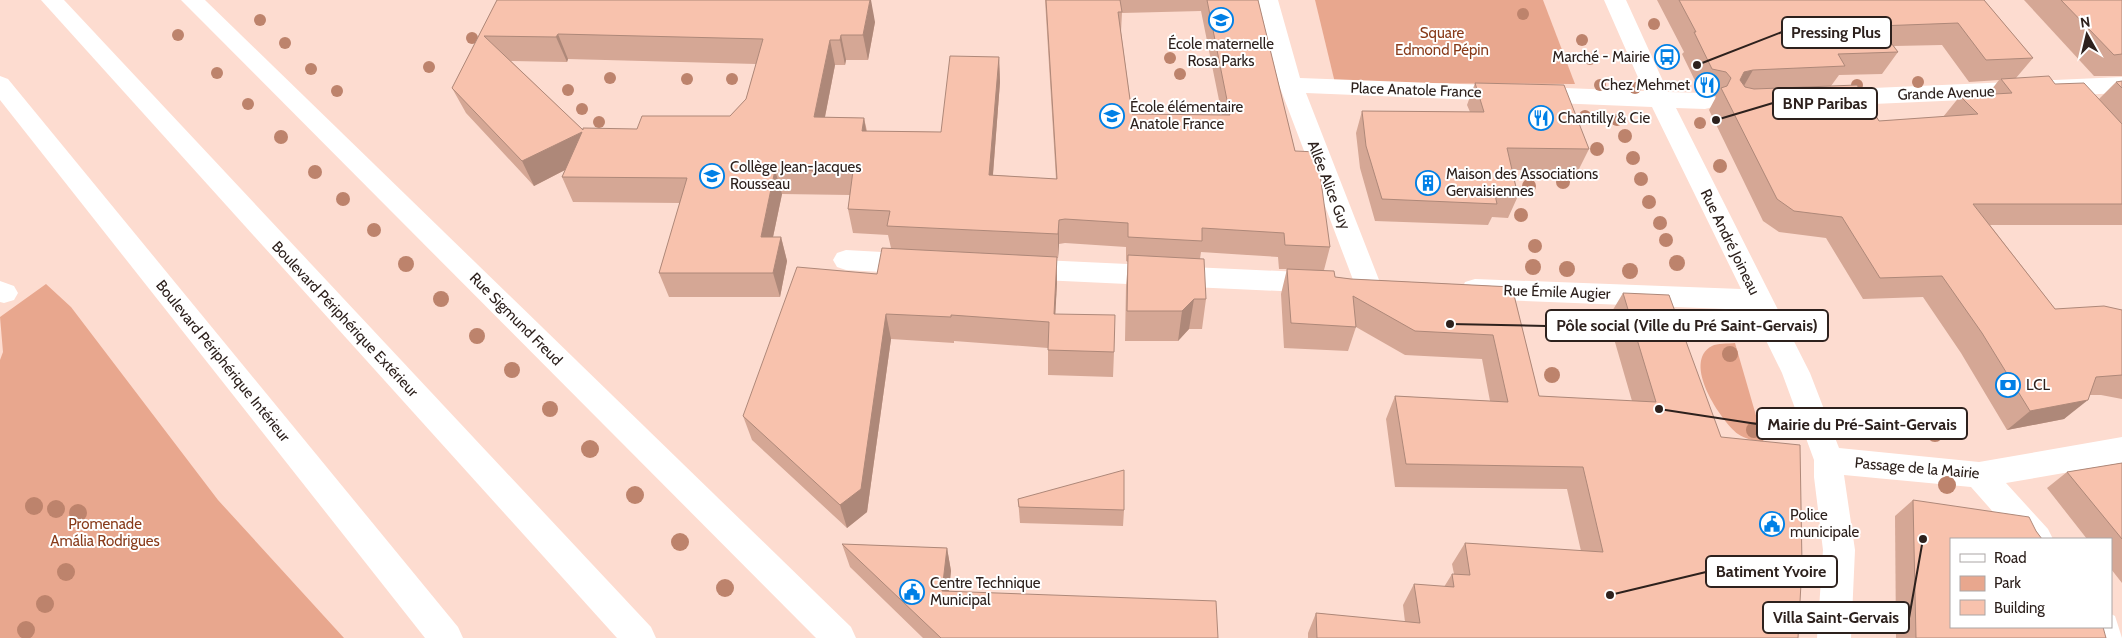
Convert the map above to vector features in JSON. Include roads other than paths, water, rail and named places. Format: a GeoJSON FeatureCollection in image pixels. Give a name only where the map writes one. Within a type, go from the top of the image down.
{"type":"FeatureCollection","features":[{"type":"Feature","properties":{"kind":"main road","name":"Boulevard Périphérique Extérieur"},"geometry":{"type":"LineString","coordinates":[[52,0],[639,638]]}},
{"type":"Feature","properties":{"kind":"main road","name":"Rue Sigmund Freud"},"geometry":{"type":"LineString","coordinates":[[192,0],[839,638]]}},
{"type":"Feature","properties":{"kind":"main road"},"geometry":{"type":"LineString","coordinates":[[1267,0],[1291,85]]}},
{"type":"Feature","properties":{"kind":"main road","name":"Rue André Joineau"},"geometry":{"type":"LineString","coordinates":[[1615,0],[1660,100],[1796,373],[1829,460],[1829,477],[1839,550],[1834,638]]}},
{"type":"Feature","properties":{"kind":"main road","name":"Boulevard Périphérique Intérieur"},"geometry":{"type":"LineString","coordinates":[[0,84],[446,638]]}},
{"type":"Feature","properties":{"kind":"main road","name":"Place Anatole France"},"geometry":{"type":"LineString","coordinates":[[1291,85],[1660,100]]}},
{"type":"Feature","properties":{"kind":"main road","name":"Allée Alice Guy"},"geometry":{"type":"LineString","coordinates":[[993,268],[1378,286],[1291,85]]}},
{"type":"Feature","properties":{"kind":"main road","name":"Grande Avenue"},"geometry":{"type":"LineString","coordinates":[[1810,98],[2122,85]]}},
{"type":"Feature","properties":{"kind":"main road"},"geometry":{"type":"LineString","coordinates":[[2066,88],[2084,109]]}},
{"type":"Feature","properties":{"kind":"main road"},"geometry":{"type":"LineString","coordinates":[[1660,100],[1705,101]]}},
{"type":"Feature","properties":{"kind":"main road"},"geometry":{"type":"LineString","coordinates":[[846,260],[944,265]]}},
{"type":"Feature","properties":{"kind":"main road","name":"Rue Émile Augier"},"geometry":{"type":"LineString","coordinates":[[1446,288],[1758,300]]}},
{"type":"Feature","properties":{"kind":"main road","name":"Passage de la Mairie"},"geometry":{"type":"LineString","coordinates":[[1829,460],[1979,475],[2122,450]]}},
{"type":"Feature","properties":{"kind":"main road"},"geometry":{"type":"LineString","coordinates":[[1979,475],[2036,538]]}},
{"type":"Feature","properties":{"kind":"place","name":"École maternelle Rosa Parks"},"geometry":{"type":"Point","coordinates":[1221,20]}},
{"type":"Feature","properties":{"kind":"place","name":"Marché - Mairie"},"geometry":{"type":"Point","coordinates":[1667,57]}},
{"type":"Feature","properties":{"kind":"place","name":"Pressing Plus"},"geometry":{"type":"Point","coordinates":[1697,65]}},
{"type":"Feature","properties":{"kind":"place","name":"Chez Mehmet"},"geometry":{"type":"Point","coordinates":[1707,85]}},
{"type":"Feature","properties":{"kind":"place","name":"École élémentaire Anatole France"},"geometry":{"type":"Point","coordinates":[1112,116]}},
{"type":"Feature","properties":{"kind":"place","name":"Chantilly & Cie"},"geometry":{"type":"Point","coordinates":[1541,118]}},
{"type":"Feature","properties":{"kind":"place","name":"BNP Paribas"},"geometry":{"type":"Point","coordinates":[1716,120]}},
{"type":"Feature","properties":{"kind":"place","name":"Collège Jean-Jacques Rousseau"},"geometry":{"type":"Point","coordinates":[712,176]}},
{"type":"Feature","properties":{"kind":"place","name":"Maison des Associations Gervaisiennes"},"geometry":{"type":"Point","coordinates":[1428,183]}},
{"type":"Feature","properties":{"kind":"place","name":"Pôle social (Ville du Pré Saint-Gervais)"},"geometry":{"type":"Point","coordinates":[1450,324]}},
{"type":"Feature","properties":{"kind":"place","name":"LCL"},"geometry":{"type":"Point","coordinates":[2008,385]}},
{"type":"Feature","properties":{"kind":"place","name":"Mairie du Pré-Saint-Gervais"},"geometry":{"type":"Point","coordinates":[1659,409]}},
{"type":"Feature","properties":{"kind":"place","name":"Police municipale"},"geometry":{"type":"Point","coordinates":[1772,524]}},
{"type":"Feature","properties":{"kind":"place","name":"Villa Saint-Gervais"},"geometry":{"type":"Point","coordinates":[1923,539]}},
{"type":"Feature","properties":{"kind":"place","name":"Centre Technique Municipal"},"geometry":{"type":"Point","coordinates":[912,592]}},
{"type":"Feature","properties":{"kind":"place","name":"Batiment Yvoire"},"geometry":{"type":"Point","coordinates":[1610,595]}},
{"type":"Feature","properties":{"kind":"park label","name":"Square Edmond Pépin"},"geometry":{"type":"Point","coordinates":[1442,42]}},
{"type":"Feature","properties":{"kind":"park label","name":"Promenade Amália Rodrigues"},"geometry":{"type":"Point","coordinates":[105,532]}}]}
